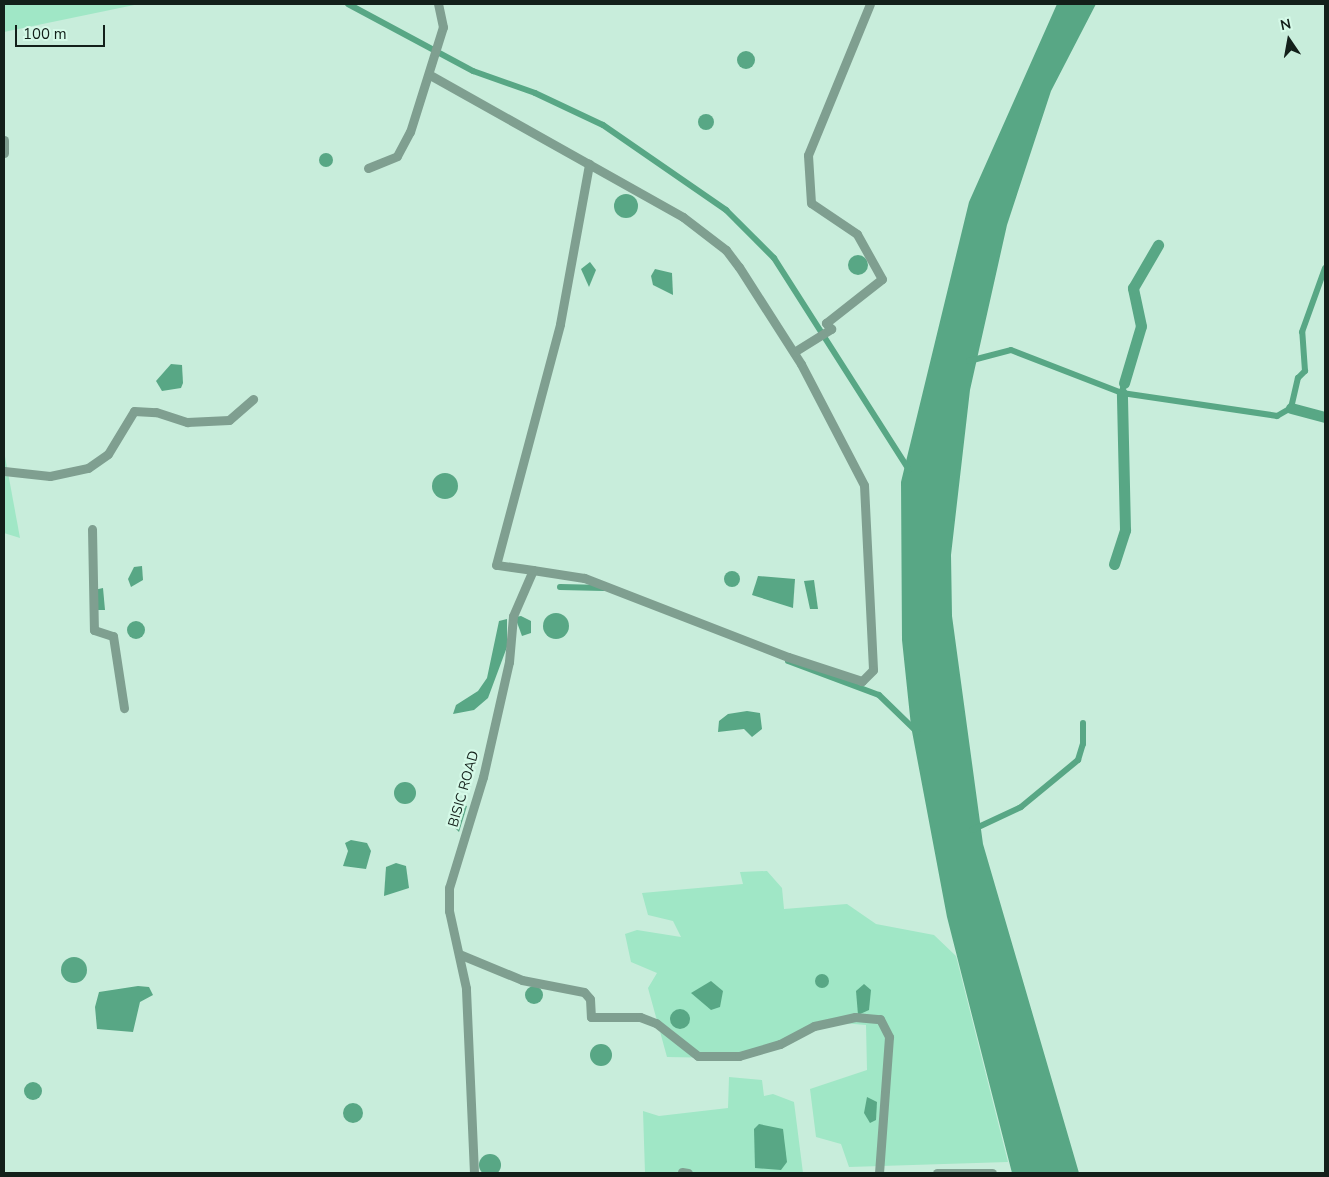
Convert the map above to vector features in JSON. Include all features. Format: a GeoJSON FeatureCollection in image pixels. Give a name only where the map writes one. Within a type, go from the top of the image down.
{"type":"FeatureCollection","features":[{"type":"Feature","properties":{"kind":"street"},"geometry":{"type":"LineString","coordinates":[[368,168],[397,156],[410,132],[420,88],[430,75],[432,56],[443,27],[438,4]]}},
{"type":"Feature","properties":{"kind":"street"},"geometry":{"type":"LineString","coordinates":[[794,352],[831,329],[826,323],[882,279],[857,234],[811,203],[808,155],[870,4]]}},
{"type":"Feature","properties":{"kind":"street"},"geometry":{"type":"LineString","coordinates":[[430,75],[589,164],[683,217],[726,250],[794,352],[864,485],[874,658],[867,680],[788,657],[584,578],[496,565],[560,324],[589,164]]}},
{"type":"Feature","properties":{"kind":"street"},"geometry":{"type":"LineString","coordinates":[[4,140],[4,153]]}},
{"type":"Feature","properties":{"kind":"street"},"geometry":{"type":"LineString","coordinates":[[4,471],[50,476],[88,468],[108,454],[134,411],[156,412],[188,422],[229,420],[253,399]]}},
{"type":"Feature","properties":{"kind":"street"},"geometry":{"type":"LineString","coordinates":[[92,529],[94,630],[113,636],[124,708]]}},
{"type":"Feature","properties":{"kind":"street","name":"BISIC ROAD"},"geometry":{"type":"LineString","coordinates":[[474,1173],[466,988],[449,888],[484,777],[510,662],[513,616],[533,570]]}},
{"type":"Feature","properties":{"kind":"street"},"geometry":{"type":"LineString","coordinates":[[459,954],[522,980],[584,992],[590,999],[591,1017],[640,1017],[656,1023],[698,1056],[739,1056],[780,1044],[814,1026],[855,1017],[880,1019],[889,1036],[879,1173]]}},
{"type":"Feature","properties":{"kind":"street"},"geometry":{"type":"LineString","coordinates":[[936,1173],[992,1173]]}},
{"type":"Feature","properties":{"kind":"shaded area"},"geometry":{"type":"Polygon","coordinates":[[[4,4],[139,4],[4,32],[4,4]]]}},
{"type":"Feature","properties":{"kind":"shaded area"},"geometry":{"type":"Polygon","coordinates":[[[1057,4],[1096,4],[1051,91],[1007,225],[970,390],[951,555],[952,616],[983,844],[1079,1173],[1012,1173],[947,917],[911,726],[902,640],[901,482],[969,202],[1057,4]]]}},
{"type":"Feature","properties":{"kind":"shaded area"},"geometry":{"type":"Polygon","coordinates":[[[746,51],[754,56],[755,60],[750,68],[746,69],[738,64],[737,60],[742,52],[746,51]]]}},
{"type":"Feature","properties":{"kind":"shaded area"},"geometry":{"type":"Polygon","coordinates":[[[706,114],[714,122],[706,130],[698,122],[706,114]]]}},
{"type":"Feature","properties":{"kind":"shaded area"},"geometry":{"type":"Polygon","coordinates":[[[323,153],[329,153],[333,160],[329,167],[323,167],[319,163],[319,157],[323,153]]]}},
{"type":"Feature","properties":{"kind":"shaded area"},"geometry":{"type":"Polygon","coordinates":[[[626,194],[635,197],[638,206],[635,215],[626,218],[617,215],[614,206],[617,197],[626,194]]]}},
{"type":"Feature","properties":{"kind":"shaded area"},"geometry":{"type":"Polygon","coordinates":[[[858,255],[865,258],[868,265],[865,272],[858,275],[851,272],[848,265],[851,258],[858,255]]]}},
{"type":"Feature","properties":{"kind":"shaded area"},"geometry":{"type":"Polygon","coordinates":[[[590,262],[596,270],[589,287],[581,269],[590,262]]]}},
{"type":"Feature","properties":{"kind":"shaded area"},"geometry":{"type":"Polygon","coordinates":[[[655,269],[672,273],[673,295],[653,285],[651,276],[655,269]]]}},
{"type":"Feature","properties":{"kind":"shaded area"},"geometry":{"type":"Polygon","coordinates":[[[171,364],[182,365],[183,383],[181,388],[162,391],[156,381],[171,364]]]}},
{"type":"Feature","properties":{"kind":"shaded area"},"geometry":{"type":"Polygon","coordinates":[[[4,451],[20,538],[4,533],[4,451]]]}},
{"type":"Feature","properties":{"kind":"shaded area"},"geometry":{"type":"Polygon","coordinates":[[[445,473],[454,477],[458,486],[454,495],[445,499],[436,495],[432,486],[436,477],[445,473]]]}},
{"type":"Feature","properties":{"kind":"shaded area"},"geometry":{"type":"Polygon","coordinates":[[[142,566],[143,580],[131,587],[128,579],[134,567],[142,566]]]}},
{"type":"Feature","properties":{"kind":"shaded area"},"geometry":{"type":"Polygon","coordinates":[[[732,571],[740,579],[732,587],[724,579],[732,571]]]}},
{"type":"Feature","properties":{"kind":"shaded area"},"geometry":{"type":"Polygon","coordinates":[[[758,576],[795,579],[793,608],[752,595],[758,576]]]}},
{"type":"Feature","properties":{"kind":"shaded area"},"geometry":{"type":"Polygon","coordinates":[[[814,580],[818,609],[810,609],[804,581],[814,580]]]}},
{"type":"Feature","properties":{"kind":"shaded area"},"geometry":{"type":"Polygon","coordinates":[[[103,588],[105,610],[97,610],[94,590],[103,588]]]}},
{"type":"Feature","properties":{"kind":"shaded area"},"geometry":{"type":"Polygon","coordinates":[[[556,613],[565,617],[569,626],[565,635],[556,639],[547,635],[543,626],[547,617],[556,613]]]}},
{"type":"Feature","properties":{"kind":"shaded area"},"geometry":{"type":"Polygon","coordinates":[[[521,616],[531,621],[531,633],[522,636],[515,617],[521,616]]]}},
{"type":"Feature","properties":{"kind":"shaded area"},"geometry":{"type":"Polygon","coordinates":[[[507,619],[507,647],[488,698],[474,710],[453,714],[456,705],[478,691],[487,678],[499,621],[507,619]]]}},
{"type":"Feature","properties":{"kind":"shaded area"},"geometry":{"type":"Polygon","coordinates":[[[136,621],[142,624],[145,630],[142,636],[136,639],[130,636],[127,630],[130,624],[136,621]]]}},
{"type":"Feature","properties":{"kind":"shaded area"},"geometry":{"type":"Polygon","coordinates":[[[747,711],[760,713],[762,729],[752,737],[744,729],[718,732],[719,721],[728,714],[747,711]]]}},
{"type":"Feature","properties":{"kind":"shaded area"},"geometry":{"type":"Polygon","coordinates":[[[405,782],[413,785],[416,793],[413,801],[405,804],[397,801],[394,793],[397,785],[405,782]]]}},
{"type":"Feature","properties":{"kind":"shaded area"},"geometry":{"type":"Polygon","coordinates":[[[459,804],[467,806],[459,832],[454,827],[459,804]]]}},
{"type":"Feature","properties":{"kind":"shaded area"},"geometry":{"type":"Polygon","coordinates":[[[351,840],[367,843],[371,851],[366,869],[343,866],[348,851],[345,843],[351,840]]]}},
{"type":"Feature","properties":{"kind":"shaded area"},"geometry":{"type":"Polygon","coordinates":[[[396,863],[406,866],[409,888],[384,896],[386,867],[396,863]]]}},
{"type":"Feature","properties":{"kind":"shaded area"},"geometry":{"type":"Polygon","coordinates":[[[767,871],[782,888],[784,909],[847,904],[876,924],[934,935],[956,956],[1008,1162],[849,1167],[841,1144],[816,1137],[810,1089],[867,1070],[866,1025],[819,1021],[769,1047],[721,1058],[667,1057],[648,988],[657,973],[631,962],[625,934],[637,930],[681,937],[673,921],[648,915],[642,893],[743,884],[740,872],[767,871]]]}},
{"type":"Feature","properties":{"kind":"shaded area"},"geometry":{"type":"Polygon","coordinates":[[[74,957],[83,961],[87,970],[83,979],[74,983],[65,979],[61,970],[65,961],[74,957]]]}},
{"type":"Feature","properties":{"kind":"shaded area"},"geometry":{"type":"Polygon","coordinates":[[[819,974],[825,974],[829,981],[825,988],[819,988],[815,984],[815,978],[819,974]]]}},
{"type":"Feature","properties":{"kind":"shaded area"},"geometry":{"type":"Polygon","coordinates":[[[711,981],[723,991],[720,1007],[711,1010],[691,993],[711,981]]]}},
{"type":"Feature","properties":{"kind":"shaded area"},"geometry":{"type":"Polygon","coordinates":[[[864,984],[871,990],[869,1010],[858,1015],[856,991],[864,984]]]}},
{"type":"Feature","properties":{"kind":"shaded area"},"geometry":{"type":"Polygon","coordinates":[[[138,986],[149,987],[153,995],[140,1002],[133,1032],[97,1029],[95,1007],[99,992],[138,986]]]}},
{"type":"Feature","properties":{"kind":"shaded area"},"geometry":{"type":"Polygon","coordinates":[[[534,986],[540,989],[543,995],[540,1001],[534,1004],[528,1001],[525,995],[528,989],[534,986]]]}},
{"type":"Feature","properties":{"kind":"shaded area"},"geometry":{"type":"Polygon","coordinates":[[[676,1009],[684,1009],[690,1015],[690,1023],[684,1029],[676,1029],[670,1023],[670,1015],[676,1009]]]}},
{"type":"Feature","properties":{"kind":"shaded area"},"geometry":{"type":"Polygon","coordinates":[[[601,1044],[611,1051],[612,1055],[605,1065],[601,1066],[591,1059],[590,1055],[597,1045],[601,1044]]]}},
{"type":"Feature","properties":{"kind":"shaded area"},"geometry":{"type":"Polygon","coordinates":[[[729,1077],[762,1080],[764,1096],[773,1094],[794,1102],[803,1173],[645,1173],[643,1111],[659,1116],[728,1108],[729,1077]]]}},
{"type":"Feature","properties":{"kind":"shaded area"},"geometry":{"type":"Polygon","coordinates":[[[33,1082],[39,1085],[42,1091],[39,1097],[33,1100],[27,1097],[24,1091],[27,1085],[33,1082]]]}},
{"type":"Feature","properties":{"kind":"shaded area"},"geometry":{"type":"Polygon","coordinates":[[[867,1097],[877,1102],[876,1120],[870,1123],[864,1113],[867,1097]]]}},
{"type":"Feature","properties":{"kind":"shaded area"},"geometry":{"type":"Polygon","coordinates":[[[353,1103],[360,1106],[363,1113],[360,1120],[353,1123],[346,1120],[343,1113],[346,1106],[353,1103]]]}},
{"type":"Feature","properties":{"kind":"shaded area"},"geometry":{"type":"Polygon","coordinates":[[[759,1124],[783,1129],[787,1162],[781,1170],[755,1168],[754,1129],[759,1124]]]}},
{"type":"Feature","properties":{"kind":"shaded area"},"geometry":{"type":"Polygon","coordinates":[[[486,1154],[494,1154],[501,1161],[501,1169],[494,1176],[486,1176],[479,1169],[479,1161],[486,1154]]]}},
{"type":"Feature","properties":{"kind":"waterway"},"geometry":{"type":"LineString","coordinates":[[348,4],[473,71],[535,93],[603,125],[726,210],[774,258],[909,470]]}},
{"type":"Feature","properties":{"kind":"waterway"},"geometry":{"type":"LineString","coordinates":[[1124,383],[1141,326],[1133,288],[1158,245]]}},
{"type":"Feature","properties":{"kind":"waterway"},"geometry":{"type":"LineString","coordinates":[[1122,393],[1277,416],[1291,408],[1298,378],[1305,371],[1302,332],[1325,268]]}},
{"type":"Feature","properties":{"kind":"waterway"},"geometry":{"type":"LineString","coordinates":[[969,361],[1011,350],[1122,393],[1124,383]]}},
{"type":"Feature","properties":{"kind":"waterway"},"geometry":{"type":"LineString","coordinates":[[1114,564],[1125,530],[1122,393]]}},
{"type":"Feature","properties":{"kind":"waterway"},"geometry":{"type":"LineString","coordinates":[[1291,408],[1325,417]]}},
{"type":"Feature","properties":{"kind":"waterway"},"geometry":{"type":"LineString","coordinates":[[560,587],[604,588]]}},
{"type":"Feature","properties":{"kind":"waterway"},"geometry":{"type":"LineString","coordinates":[[788,661],[879,695],[917,732]]}},
{"type":"Feature","properties":{"kind":"waterway"},"geometry":{"type":"LineString","coordinates":[[972,830],[1021,807],[1078,760],[1083,744],[1083,723]]}}]}
